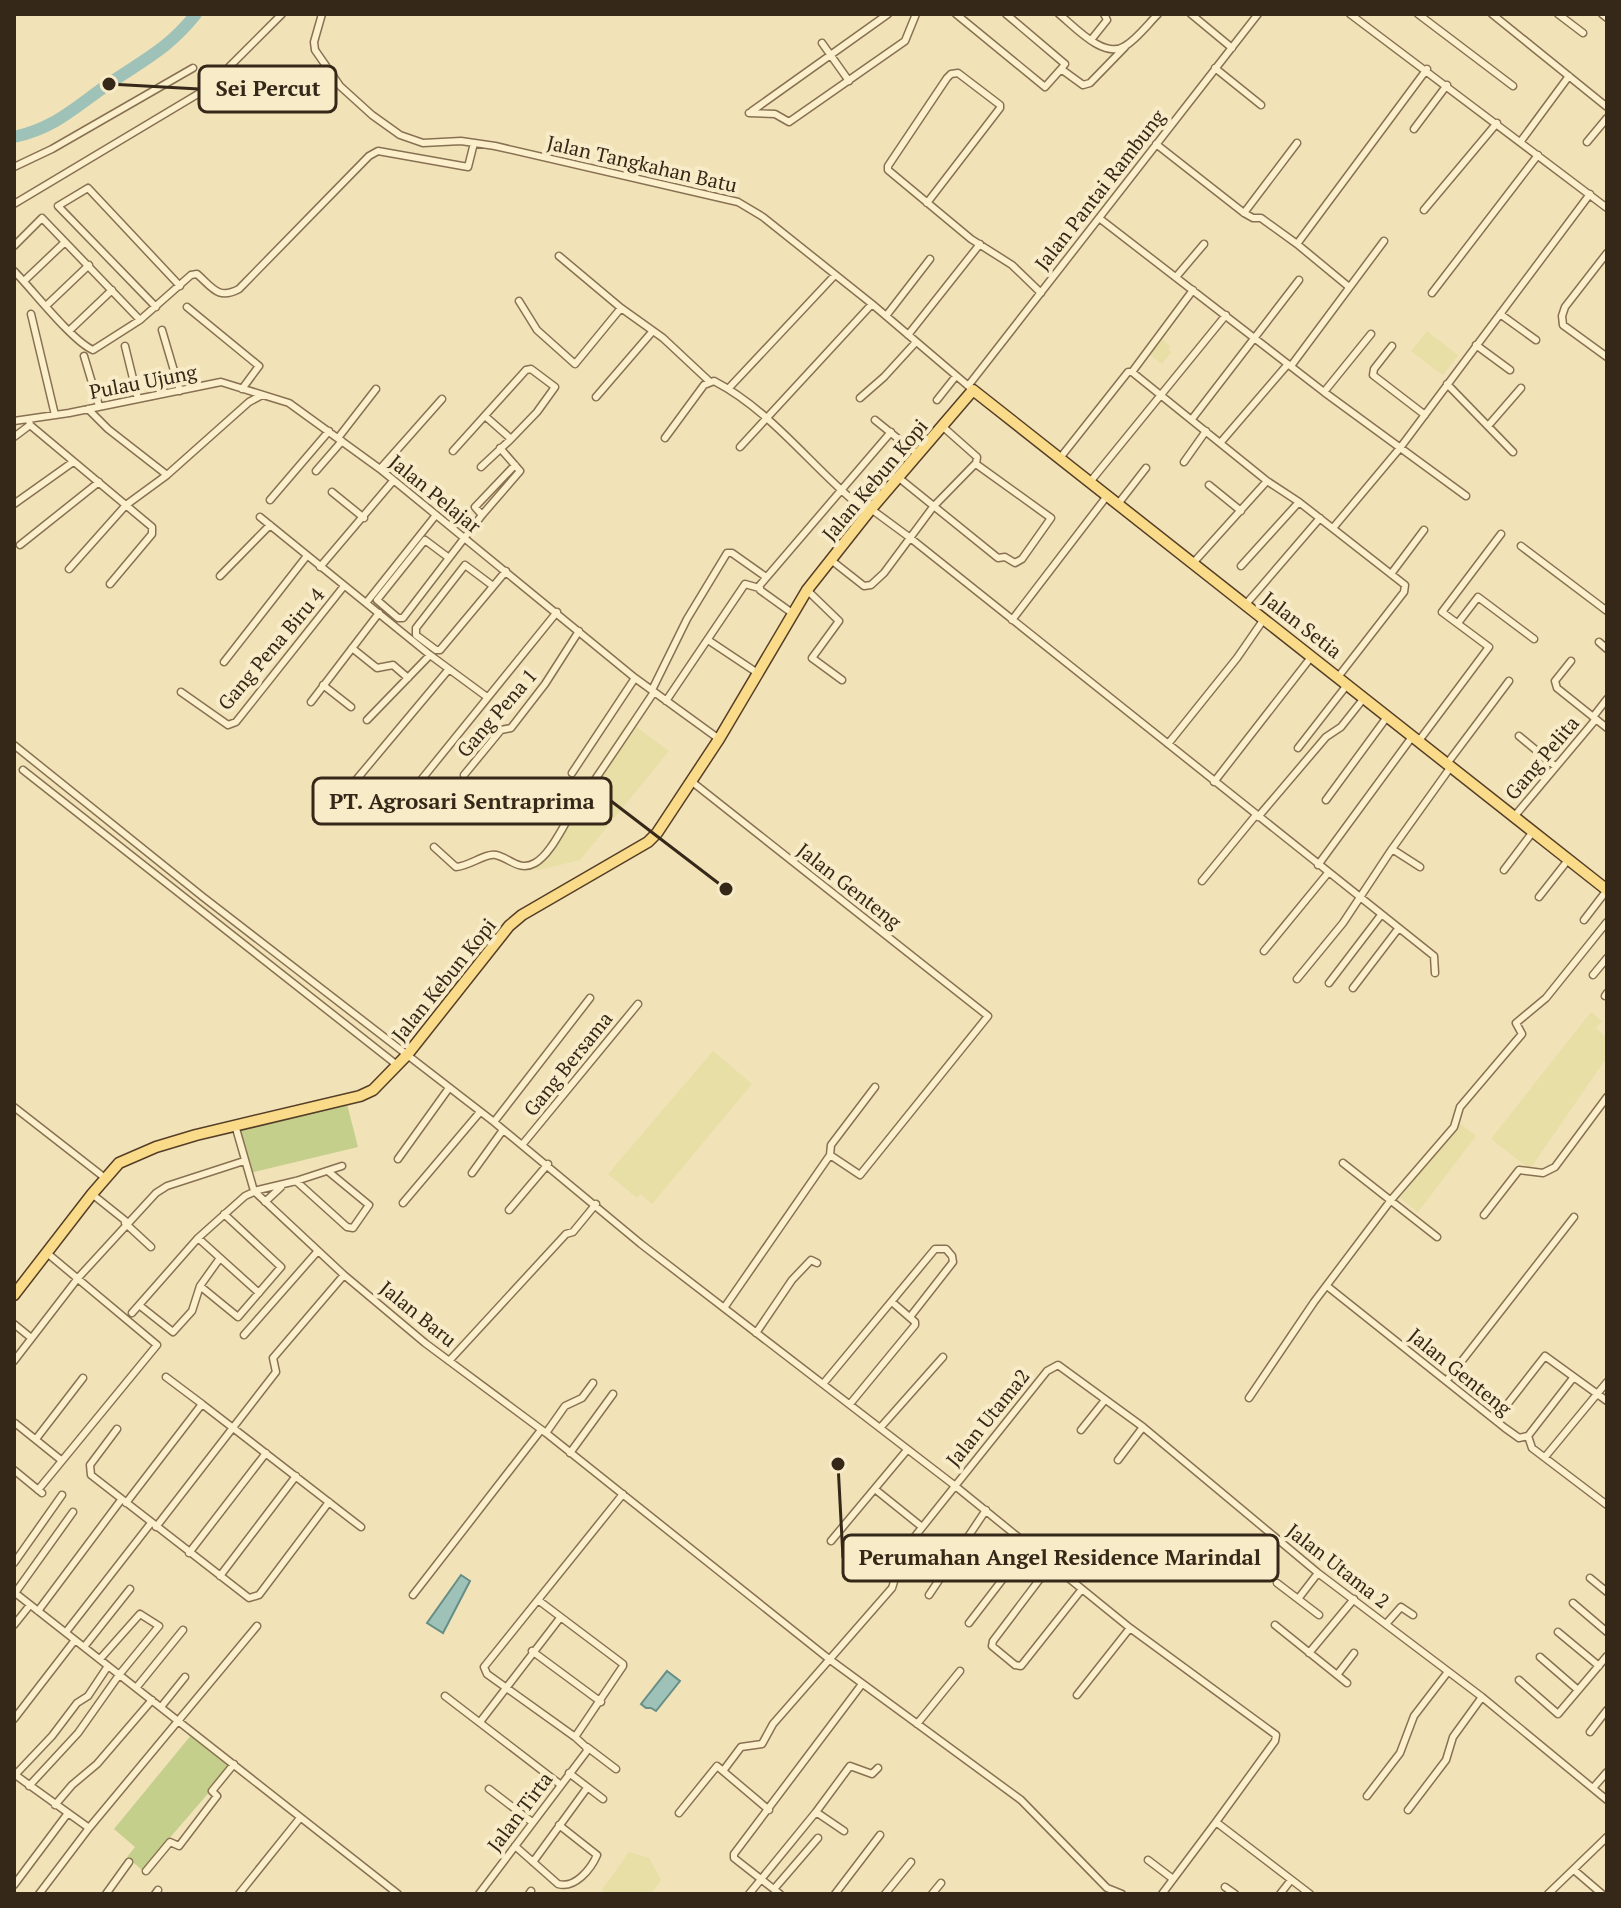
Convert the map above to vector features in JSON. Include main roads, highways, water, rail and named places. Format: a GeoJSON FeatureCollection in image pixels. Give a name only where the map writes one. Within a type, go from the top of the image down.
{"type":"FeatureCollection","features":[{"type":"Feature","properties":{"kind":"main road","name":"Jalan Kebun Kopi"},"geometry":{"type":"LineString","coordinates":[[14,1295],[119,1163],[138,1154],[235,1125],[360,1096],[373,1090],[407,1055],[509,926],[522,915],[648,842],[719,739],[807,590],[971,388]]}},
{"type":"Feature","properties":{"kind":"main road","name":"Jalan Setia"},"geometry":{"type":"LineString","coordinates":[[971,388],[1607,890]]}},
{"type":"Feature","properties":{"kind":"water"},"geometry":{"type":"Polygon","coordinates":[[[461,1575],[470,1581],[443,1633],[427,1623],[461,1575]]]}},
{"type":"Feature","properties":{"kind":"water"},"geometry":{"type":"Polygon","coordinates":[[[667,1671],[680,1681],[656,1711],[646,1708],[641,1704],[667,1671]]]}},
{"type":"Feature","properties":{"kind":"waterway"},"geometry":{"type":"LineString","coordinates":[[14,137],[42,128],[65,115],[166,45],[196,14]]}},
{"type":"Feature","properties":{"kind":"place","name":"Sei Percut"},"geometry":{"type":"Point","coordinates":[109,84]}},
{"type":"Feature","properties":{"kind":"place","name":"PT. Agrosari Sentraprima"},"geometry":{"type":"Point","coordinates":[726,889]}},
{"type":"Feature","properties":{"kind":"place","name":"Perumahan Angel Residence Marindal"},"geometry":{"type":"Point","coordinates":[838,1464]}}]}
